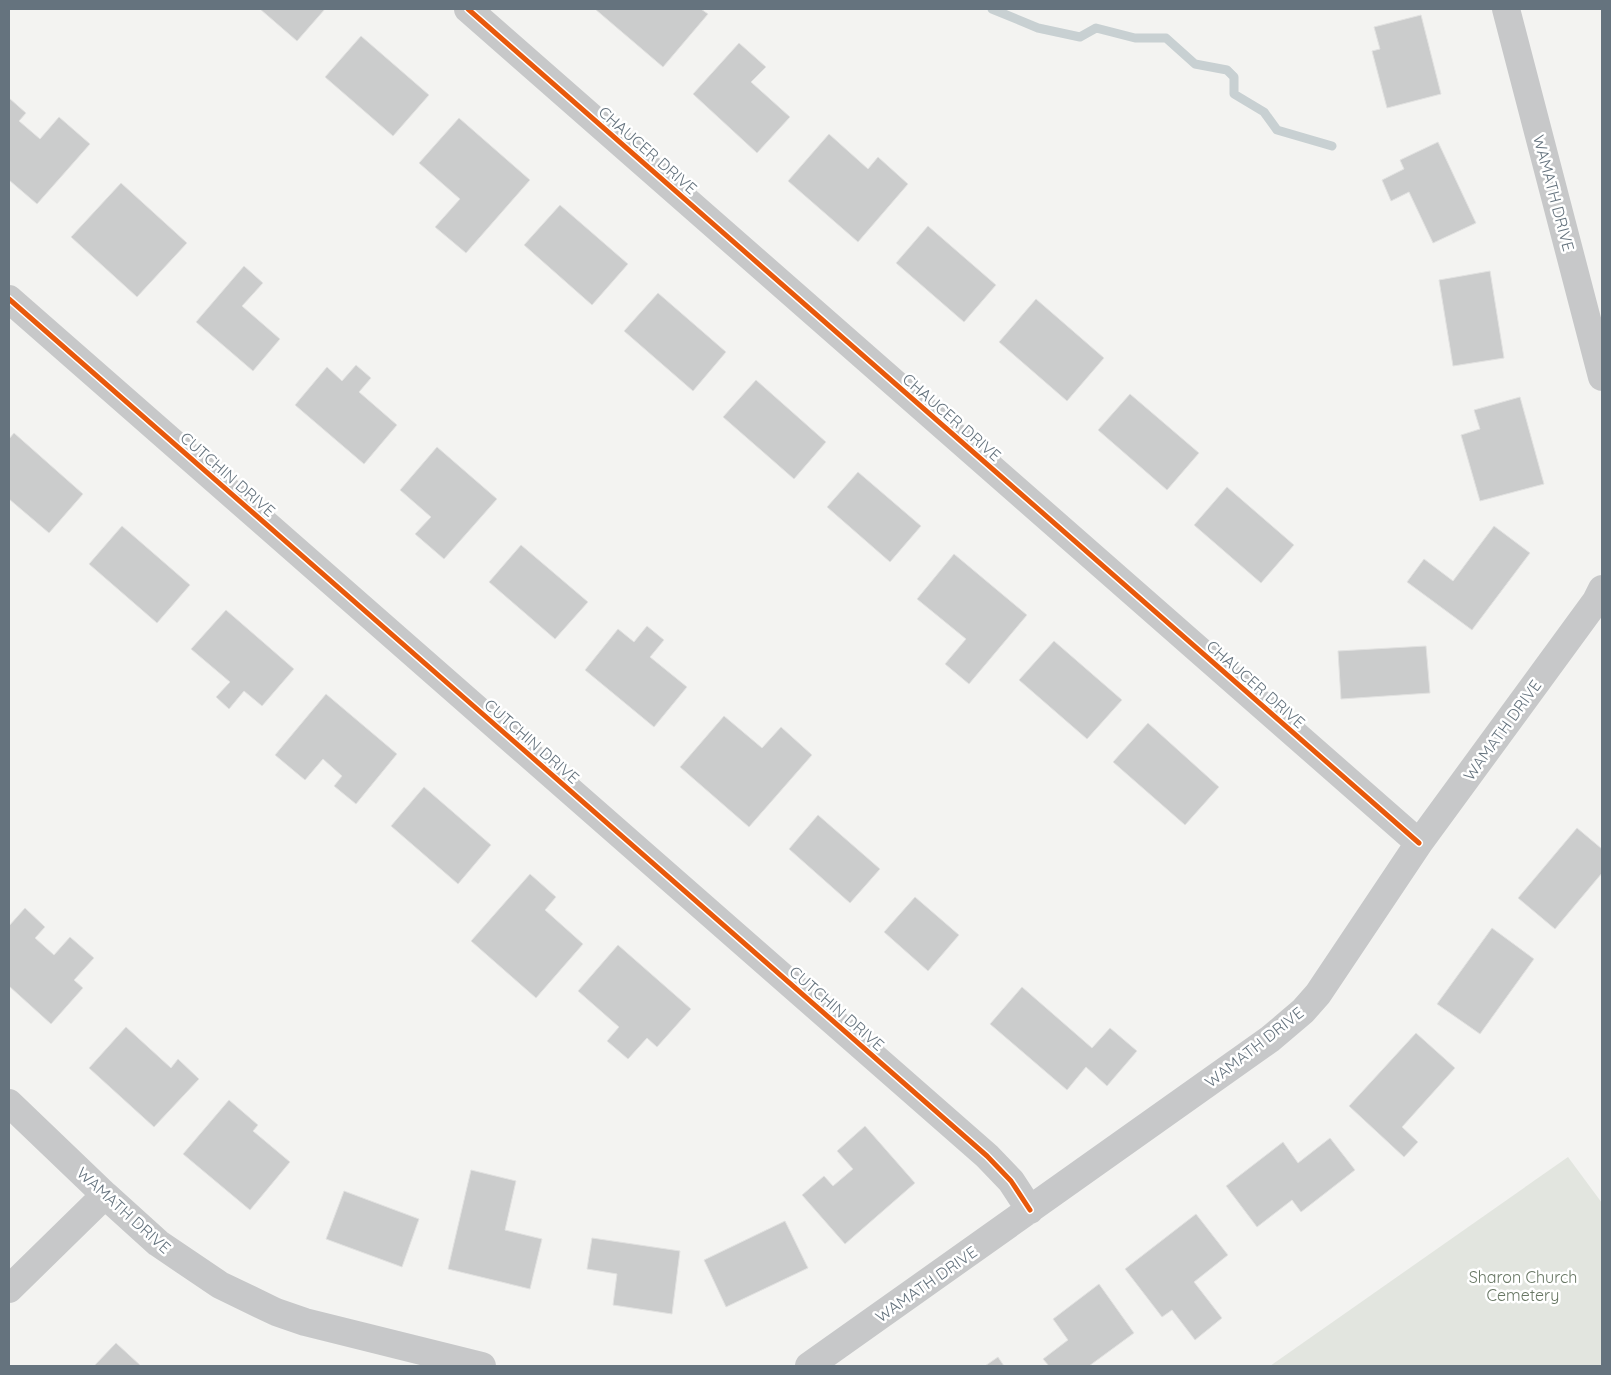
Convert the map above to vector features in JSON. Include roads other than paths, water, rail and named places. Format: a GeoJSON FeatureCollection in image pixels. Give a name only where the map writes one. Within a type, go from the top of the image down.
{"type":"FeatureCollection","features":[{"type":"Feature","properties":{"kind":"street","name":"CHAUCER DRIVE"},"geometry":{"type":"LineString","coordinates":[[468,9],[1419,843]]}},
{"type":"Feature","properties":{"kind":"street","name":"WAMATH DRIVE"},"geometry":{"type":"LineString","coordinates":[[1506,9],[1602,377]]}},
{"type":"Feature","properties":{"kind":"street","name":"CUTCHIN DRIVE"},"geometry":{"type":"LineString","coordinates":[[9,299],[987,1156],[1011,1181],[1030,1210]]}},
{"type":"Feature","properties":{"kind":"street","name":"WAMATH DRIVE"},"geometry":{"type":"LineString","coordinates":[[809,1366],[1270,1039],[1303,1011],[1318,994],[1419,843],[1596,601],[1602,589]]}},
{"type":"Feature","properties":{"kind":"street","name":"WAMATH DRIVE"},"geometry":{"type":"LineString","coordinates":[[9,1102],[158,1244],[220,1286],[276,1312],[305,1322],[482,1366]]}},
{"type":"Feature","properties":{"kind":"street"},"geometry":{"type":"LineString","coordinates":[[9,1289],[105,1195]]}},
{"type":"Feature","properties":{"kind":"waterway"},"geometry":{"type":"LineString","coordinates":[[992,9],[1038,28],[1080,37],[1096,28],[1135,38],[1166,38],[1195,64],[1227,70],[1234,77],[1234,94],[1264,112],[1277,130],[1332,146]]}},
{"type":"Feature","properties":{"kind":"park label","name":"Sharon Church Cemetery"},"geometry":{"type":"Point","coordinates":[1523,1286]}}]}
